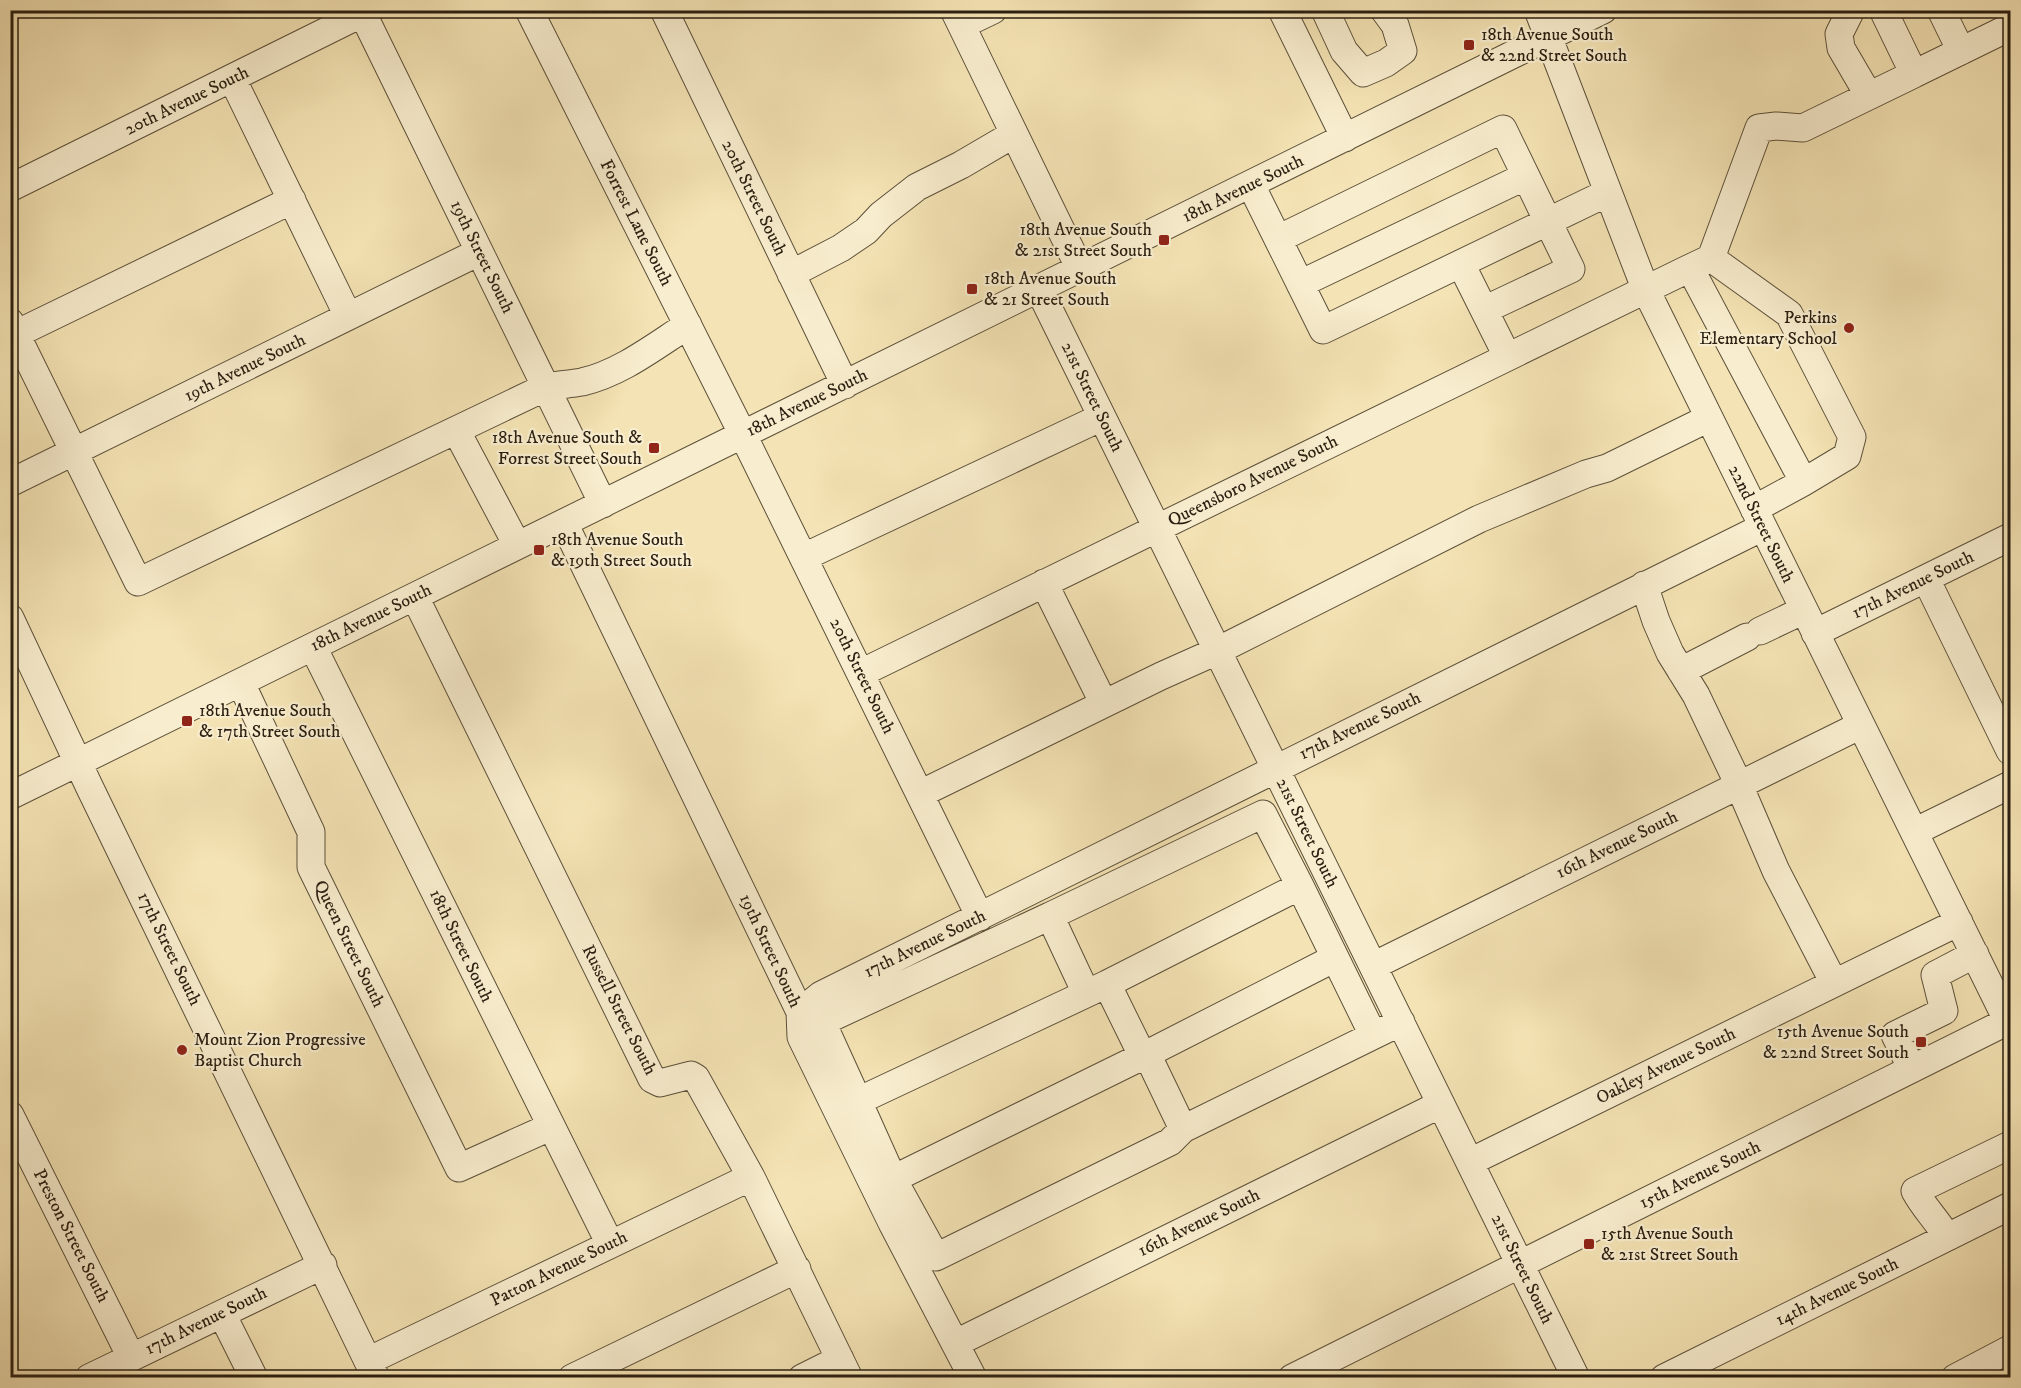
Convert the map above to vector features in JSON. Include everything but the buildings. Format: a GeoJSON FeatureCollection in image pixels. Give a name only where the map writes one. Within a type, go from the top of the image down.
{"type":"FeatureCollection","features":[{"type":"Feature","properties":{"kind":"street","name":"Forrest Lane South"},"geometry":{"type":"LineString","coordinates":[[529,10],[743,435]]}},
{"type":"Feature","properties":{"kind":"street","name":"20th Street South"},"geometry":{"type":"LineString","coordinates":[[664,10],[845,385]]}},
{"type":"Feature","properties":{"kind":"street"},"geometry":{"type":"LineString","coordinates":[[993,10],[958,18],[1080,268]]}},
{"type":"Feature","properties":{"kind":"street"},"geometry":{"type":"LineString","coordinates":[[1282,10],[1345,138]]}},
{"type":"Feature","properties":{"kind":"street"},"geometry":{"type":"LineString","coordinates":[[1326,10],[1344,51],[1363,73],[1386,63],[1403,51],[1395,25],[1384,10]]}},
{"type":"Feature","properties":{"kind":"street","name":"22nd Street South"},"geometry":{"type":"LineString","coordinates":[[1538,10],[1645,288],[2010,1023]]}},
{"type":"Feature","properties":{"kind":"street","name":"18th Avenue South"},"geometry":{"type":"LineString","coordinates":[[10,796],[1603,10]]}},
{"type":"Feature","properties":{"kind":"street"},"geometry":{"type":"LineString","coordinates":[[1851,10],[1839,34],[1841,48],[1869,96]]}},
{"type":"Feature","properties":{"kind":"street"},"geometry":{"type":"LineString","coordinates":[[1883,10],[1914,74]]}},
{"type":"Feature","properties":{"kind":"street"},"geometry":{"type":"LineString","coordinates":[[1941,10],[1961,51]]}},
{"type":"Feature","properties":{"kind":"street","name":"20th Avenue South"},"geometry":{"type":"LineString","coordinates":[[10,188],[362,12]]}},
{"type":"Feature","properties":{"kind":"street","name":"19th Street South"},"geometry":{"type":"LineString","coordinates":[[362,12],[603,504]]}},
{"type":"Feature","properties":{"kind":"street"},"geometry":{"type":"LineString","coordinates":[[1802,483],[1700,263],[1759,128],[1776,126],[1803,128],[2010,27]]}},
{"type":"Feature","properties":{"kind":"street"},"geometry":{"type":"LineString","coordinates":[[232,78],[348,316]]}},
{"type":"Feature","properties":{"kind":"street"},"geometry":{"type":"LineString","coordinates":[[1278,239],[1503,129],[1571,269],[1484,310]]}},
{"type":"Feature","properties":{"kind":"street"},"geometry":{"type":"LineString","coordinates":[[791,274],[841,248],[866,231],[881,215],[917,187],[1014,134]]}},
{"type":"Feature","properties":{"kind":"street"},"geometry":{"type":"LineString","coordinates":[[1300,284],[1526,176]]}},
{"type":"Feature","properties":{"kind":"street"},"geometry":{"type":"LineString","coordinates":[[1251,184],[1323,330],[1607,193]]}},
{"type":"Feature","properties":{"kind":"street"},"geometry":{"type":"LineString","coordinates":[[291,200],[13,328],[138,582],[546,387],[583,382],[603,375],[636,359],[688,325]]}},
{"type":"Feature","properties":{"kind":"street","name":"19th Avenue South"},"geometry":{"type":"LineString","coordinates":[[10,483],[479,252]]}},
{"type":"Feature","properties":{"kind":"street","name":"Queensboro Avenue South"},"geometry":{"type":"LineString","coordinates":[[861,673],[1700,263]]}},
{"type":"Feature","properties":{"kind":"street","name":"17th Avenue South"},"geometry":{"type":"LineString","coordinates":[[800,1012],[821,995],[1644,585],[1758,518],[1802,483],[1847,456],[1852,437],[1789,314],[1700,263]]}},
{"type":"Feature","properties":{"kind":"street"},"geometry":{"type":"LineString","coordinates":[[1461,264],[1507,356]]}},
{"type":"Feature","properties":{"kind":"street","name":"21st Street South"},"geometry":{"type":"LineString","coordinates":[[1039,289],[1576,1377]]}},
{"type":"Feature","properties":{"kind":"street"},"geometry":{"type":"LineString","coordinates":[[804,557],[1102,417]]}},
{"type":"Feature","properties":{"kind":"street"},"geometry":{"type":"LineString","coordinates":[[920,794],[1217,651],[1479,519],[1586,474],[1607,468],[1709,418]]}},
{"type":"Feature","properties":{"kind":"street"},"geometry":{"type":"LineString","coordinates":[[456,430],[517,545]]}},
{"type":"Feature","properties":{"kind":"street","name":"20th Street South"},"geometry":{"type":"LineString","coordinates":[[743,435],[980,917]]}},
{"type":"Feature","properties":{"kind":"street","name":"19th Street South"},"geometry":{"type":"LineString","coordinates":[[564,523],[800,1012],[801,1038],[892,1223],[973,1377]]}},
{"type":"Feature","properties":{"kind":"street","name":"17th Avenue South"},"geometry":{"type":"LineString","coordinates":[[1815,633],[2010,537]]}},
{"type":"Feature","properties":{"kind":"street"},"geometry":{"type":"LineString","coordinates":[[1926,579],[2010,751]]}},
{"type":"Feature","properties":{"kind":"street"},"geometry":{"type":"LineString","coordinates":[[1044,583],[1104,704]]}},
{"type":"Feature","properties":{"kind":"street"},"geometry":{"type":"LineString","coordinates":[[1644,585],[1670,653],[1696,695],[1776,871],[1834,983]]}},
{"type":"Feature","properties":{"kind":"street","name":"Russell Street South"},"geometry":{"type":"LineString","coordinates":[[415,597],[652,1079],[660,1083],[691,1075],[696,1078],[751,1177],[844,1368]]}},
{"type":"Feature","properties":{"kind":"street"},"geometry":{"type":"LineString","coordinates":[[1681,671],[1804,609]]}},
{"type":"Feature","properties":{"kind":"street","name":"17th Street South"},"geometry":{"type":"LineString","coordinates":[[10,618],[372,1369]]}},
{"type":"Feature","properties":{"kind":"street","name":"18th Street South"},"geometry":{"type":"LineString","coordinates":[[312,647],[610,1244]]}},
{"type":"Feature","properties":{"kind":"street","name":"Queen Street South"},"geometry":{"type":"LineString","coordinates":[[241,682],[311,832],[311,867],[459,1168],[550,1127]]}},
{"type":"Feature","properties":{"kind":"street","name":"16th Avenue South"},"geometry":{"type":"LineString","coordinates":[[1373,966],[1861,724]]}},
{"type":"Feature","properties":{"kind":"street"},"geometry":{"type":"LineString","coordinates":[[1914,832],[2010,785]]}},
{"type":"Feature","properties":{"kind":"street"},"geometry":{"type":"LineString","coordinates":[[1373,1035],[1263,814],[822,1022],[893,1179],[936,1257],[1170,1142],[1183,1129],[1401,1022]]}},
{"type":"Feature","properties":{"kind":"street"},"geometry":{"type":"LineString","coordinates":[[858,1101],[1097,989],[1300,886]]}},
{"type":"Feature","properties":{"kind":"street"},"geometry":{"type":"LineString","coordinates":[[1050,915],[1097,989],[1144,1055],[1183,1129]]}},
{"type":"Feature","properties":{"kind":"street","name":"Oakley Avenue South"},"geometry":{"type":"LineString","coordinates":[[1470,1162],[1959,922]]}},
{"type":"Feature","properties":{"kind":"street"},"geometry":{"type":"LineString","coordinates":[[1960,1045],[1944,1011],[1935,975],[1975,954]]}},
{"type":"Feature","properties":{"kind":"street"},"geometry":{"type":"LineString","coordinates":[[893,1179],[1335,958]]}},
{"type":"Feature","properties":{"kind":"street"},"geometry":{"type":"LineString","coordinates":[[1912,1069],[1895,1035],[1944,1011]]}},
{"type":"Feature","properties":{"kind":"street","name":"15th Avenue South"},"geometry":{"type":"LineString","coordinates":[[1292,1377],[1960,1045],[2010,1023]]}},
{"type":"Feature","properties":{"kind":"street","name":"16th Avenue South"},"geometry":{"type":"LineString","coordinates":[[957,1343],[1441,1104]]}},
{"type":"Feature","properties":{"kind":"street","name":"Preston Street South"},"geometry":{"type":"LineString","coordinates":[[10,1116],[131,1357]]}},
{"type":"Feature","properties":{"kind":"street"},"geometry":{"type":"LineString","coordinates":[[1947,1237],[1939,1223],[1923,1206],[1915,1191],[2010,1145]]}},
{"type":"Feature","properties":{"kind":"street","name":"Patton Avenue South"},"geometry":{"type":"LineString","coordinates":[[372,1369],[610,1244],[751,1177]]}},
{"type":"Feature","properties":{"kind":"street","name":"14th Avenue South"},"geometry":{"type":"LineString","coordinates":[[1664,1377],[2010,1206]]}},
{"type":"Feature","properties":{"kind":"street","name":"17th Avenue South"},"geometry":{"type":"LineString","coordinates":[[89,1377],[323,1265]]}},
{"type":"Feature","properties":{"kind":"street"},"geometry":{"type":"LineString","coordinates":[[572,1377],[797,1269]]}},
{"type":"Feature","properties":{"kind":"street"},"geometry":{"type":"LineString","coordinates":[[222,1314],[254,1377]]}},
{"type":"Feature","properties":{"kind":"street"},"geometry":{"type":"LineString","coordinates":[[1955,1377],[2010,1349]]}},
{"type":"Feature","properties":{"kind":"street"},"geometry":{"type":"LineString","coordinates":[[802,1377],[844,1368]]}},
{"type":"Feature","properties":{"kind":"place","name":"18th Avenue South & 22nd Street South"},"geometry":{"type":"Point","coordinates":[1469,45]}},
{"type":"Feature","properties":{"kind":"place","name":"18th Avenue South & 21st Street South"},"geometry":{"type":"Point","coordinates":[1164,240]}},
{"type":"Feature","properties":{"kind":"place","name":"18th Avenue South & 21 Street South"},"geometry":{"type":"Point","coordinates":[972,289]}},
{"type":"Feature","properties":{"kind":"place","name":"Perkins Elementary School"},"geometry":{"type":"Point","coordinates":[1849,328]}},
{"type":"Feature","properties":{"kind":"place","name":"18th Avenue South & Forrest Street South"},"geometry":{"type":"Point","coordinates":[654,448]}},
{"type":"Feature","properties":{"kind":"place","name":"18th Avenue South & 19th Street South"},"geometry":{"type":"Point","coordinates":[539,550]}},
{"type":"Feature","properties":{"kind":"place","name":"18th Avenue South & 17th Street South"},"geometry":{"type":"Point","coordinates":[187,721]}},
{"type":"Feature","properties":{"kind":"place","name":"15th Avenue South & 22nd Street South"},"geometry":{"type":"Point","coordinates":[1921,1042]}},
{"type":"Feature","properties":{"kind":"place","name":"Mount Zion Progressive Baptist Church"},"geometry":{"type":"Point","coordinates":[182,1050]}},
{"type":"Feature","properties":{"kind":"place","name":"15th Avenue South & 21st Street South"},"geometry":{"type":"Point","coordinates":[1589,1244]}}]}
